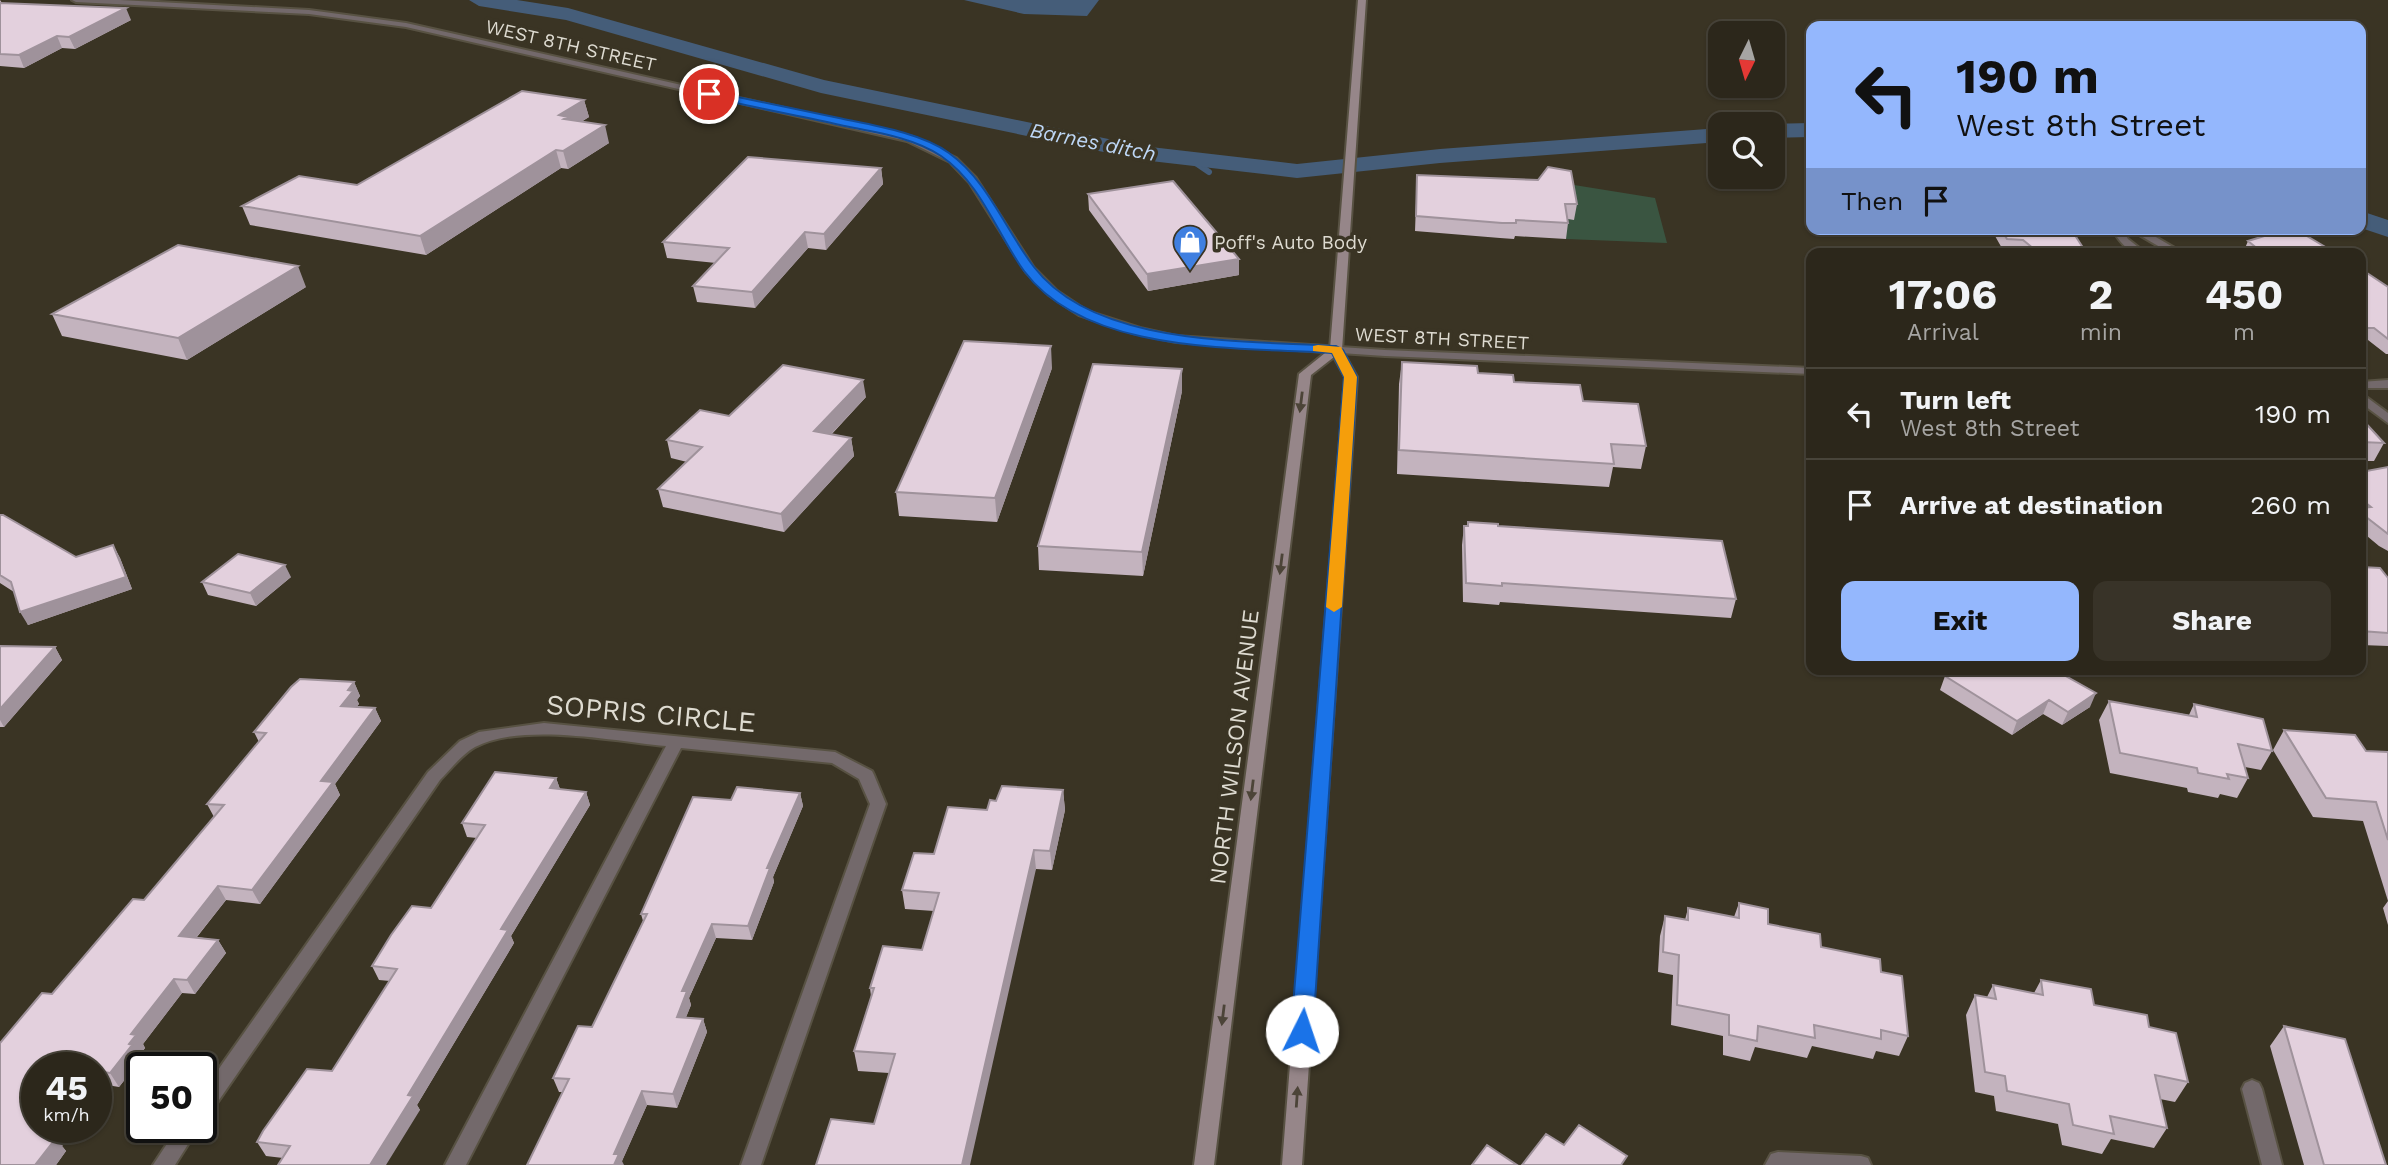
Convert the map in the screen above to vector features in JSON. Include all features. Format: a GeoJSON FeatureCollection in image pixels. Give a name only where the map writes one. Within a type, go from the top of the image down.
{"type":"FeatureCollection","features":[{"type":"Feature","properties":{"kind":"main road"},"geometry":{"type":"LineString","coordinates":[[1292,1165],[1351,377],[1336,350],[1362,0]]}},
{"type":"Feature","properties":{"kind":"main road","name":"NORTH WILSON AVENUE"},"geometry":{"type":"LineString","coordinates":[[1204,1165],[1305,374],[1336,350]]}},
{"type":"Feature","properties":{"kind":"street","name":"WEST 8TH STREET"},"geometry":{"type":"LineString","coordinates":[[76,0],[309,12],[406,25],[910,139],[953,160],[973,180],[1030,270],[1053,293],[1083,313],[1115,325],[1176,339],[1336,350],[1806,371]]}},
{"type":"Feature","properties":{"kind":"street"},"geometry":{"type":"LineString","coordinates":[[2121,235],[2134,248]]}},
{"type":"Feature","properties":{"kind":"street"},"geometry":{"type":"LineString","coordinates":[[2145,235],[2169,248]]}},
{"type":"Feature","properties":{"kind":"street"},"geometry":{"type":"LineString","coordinates":[[2366,385],[2388,384]]}},
{"type":"Feature","properties":{"kind":"street"},"geometry":{"type":"LineString","coordinates":[[2366,401],[2388,419]]}},
{"type":"Feature","properties":{"kind":"street","name":"SOPRIS CIRCLE"},"geometry":{"type":"LineString","coordinates":[[217,1087],[434,776],[466,745],[485,736],[544,728],[835,758],[866,775],[878,804],[751,1165]]}},
{"type":"Feature","properties":{"kind":"street"},"geometry":{"type":"LineString","coordinates":[[455,1165],[676,742]]}},
{"type":"Feature","properties":{"kind":"street"},"geometry":{"type":"LineString","coordinates":[[2252,1089],[2272,1165]]}},
{"type":"Feature","properties":{"kind":"street"},"geometry":{"type":"LineString","coordinates":[[163,1165],[178,1143]]}},
{"type":"Feature","properties":{"kind":"street"},"geometry":{"type":"LineString","coordinates":[[1775,1165],[1778,1161],[1861,1165]]}},
{"type":"Feature","properties":{"kind":"green space"},"geometry":{"type":"Polygon","coordinates":[[[1543,180],[1655,198],[1667,243],[1566,239],[1559,197],[1513,181],[1543,180]]]}},
{"type":"Feature","properties":{"kind":"water"},"geometry":{"type":"Polygon","coordinates":[[[964,0],[1099,0],[1087,16],[1024,14],[964,0]]]}},
{"type":"Feature","properties":{"kind":"building"},"geometry":{"type":"Polygon","coordinates":[[[0,3],[126,8],[69,37],[57,36],[19,55],[0,54],[0,3]]]}},
{"type":"Feature","properties":{"kind":"building"},"geometry":{"type":"Polygon","coordinates":[[[522,91],[584,100],[559,115],[568,117],[564,119],[605,125],[563,151],[556,150],[420,236],[242,206],[299,176],[357,185],[522,91]]]}},
{"type":"Feature","properties":{"kind":"building"},"geometry":{"type":"Polygon","coordinates":[[[748,157],[881,168],[824,234],[805,232],[752,292],[693,286],[729,248],[663,242],[748,157]]]}},
{"type":"Feature","properties":{"kind":"building"},"geometry":{"type":"Polygon","coordinates":[[[1548,167],[1571,171],[1577,204],[1565,204],[1568,223],[1516,220],[1516,223],[1502,223],[1416,216],[1417,175],[1538,180],[1548,167]]]}},
{"type":"Feature","properties":{"kind":"building"},"geometry":{"type":"Polygon","coordinates":[[[1173,181],[1239,259],[1147,274],[1088,194],[1173,181]]]}},
{"type":"Feature","properties":{"kind":"building"},"geometry":{"type":"Polygon","coordinates":[[[2005,235],[2075,235],[2083,248],[2033,248],[2023,240],[2007,239],[2005,235]]]}},
{"type":"Feature","properties":{"kind":"building"},"geometry":{"type":"Polygon","coordinates":[[[2268,235],[2305,235],[2327,248],[2257,248],[2248,241],[2268,235]]]}},
{"type":"Feature","properties":{"kind":"building"},"geometry":{"type":"Polygon","coordinates":[[[178,245],[298,266],[178,338],[52,314],[178,245]]]}},
{"type":"Feature","properties":{"kind":"building"},"geometry":{"type":"Polygon","coordinates":[[[2366,272],[2388,287],[2388,339],[2374,328],[2366,328],[2366,272]]]}},
{"type":"Feature","properties":{"kind":"building"},"geometry":{"type":"Polygon","coordinates":[[[964,341],[1051,346],[995,498],[896,492],[964,341]]]}},
{"type":"Feature","properties":{"kind":"building"},"geometry":{"type":"Polygon","coordinates":[[[1402,362],[1477,366],[1478,373],[1513,375],[1514,382],[1580,385],[1583,401],[1638,404],[1646,446],[1611,444],[1614,464],[1399,450],[1402,362]]]}},
{"type":"Feature","properties":{"kind":"building"},"geometry":{"type":"Polygon","coordinates":[[[1093,364],[1182,369],[1142,552],[1038,546],[1093,364]]]}},
{"type":"Feature","properties":{"kind":"building"},"geometry":{"type":"Polygon","coordinates":[[[783,365],[863,380],[814,431],[851,438],[781,514],[658,489],[702,447],[667,440],[700,410],[729,416],[783,365]]]}},
{"type":"Feature","properties":{"kind":"building"},"geometry":{"type":"Polygon","coordinates":[[[2366,423],[2384,443],[2366,442],[2366,423]]]}},
{"type":"Feature","properties":{"kind":"building"},"geometry":{"type":"Polygon","coordinates":[[[2388,467],[2388,534],[2366,517],[2366,508],[2371,507],[2366,503],[2366,471],[2388,467]]]}},
{"type":"Feature","properties":{"kind":"building"},"geometry":{"type":"Polygon","coordinates":[[[0,515],[76,557],[113,545],[126,577],[20,612],[11,582],[0,575],[0,515]]]}},
{"type":"Feature","properties":{"kind":"building"},"geometry":{"type":"Polygon","coordinates":[[[1468,522],[1722,541],[1736,599],[1502,583],[1502,586],[1466,583],[1464,526],[1468,526],[1468,522]]]}},
{"type":"Feature","properties":{"kind":"building"},"geometry":{"type":"Polygon","coordinates":[[[238,554],[285,565],[250,593],[202,582],[238,554]]]}},
{"type":"Feature","properties":{"kind":"building"},"geometry":{"type":"Polygon","coordinates":[[[2366,567],[2380,568],[2388,578],[2388,633],[2366,631],[2366,567]]]}},
{"type":"Feature","properties":{"kind":"building"},"geometry":{"type":"Polygon","coordinates":[[[0,646],[55,647],[0,709],[0,646]]]}},
{"type":"Feature","properties":{"kind":"building"},"geometry":{"type":"Polygon","coordinates":[[[2064,675],[2096,693],[2068,712],[2049,700],[2017,721],[1945,676],[2064,675]]]}},
{"type":"Feature","properties":{"kind":"building"},"geometry":{"type":"Polygon","coordinates":[[[300,679],[354,682],[348,690],[353,691],[341,706],[375,708],[321,781],[333,782],[252,890],[218,886],[179,936],[218,940],[187,980],[174,979],[131,1034],[136,1035],[129,1044],[132,1045],[112,1070],[112,1052],[21,1052],[21,1143],[52,1143],[35,1165],[0,1165],[0,1043],[42,993],[52,994],[133,899],[144,900],[224,805],[207,804],[266,733],[254,732],[300,679]]]}},
{"type":"Feature","properties":{"kind":"building"},"geometry":{"type":"Polygon","coordinates":[[[2109,701],[2197,717],[2194,704],[2263,719],[2272,751],[2238,744],[2248,778],[2227,774],[2229,779],[2198,773],[2197,768],[2120,753],[2109,701]]]}},
{"type":"Feature","properties":{"kind":"building"},"geometry":{"type":"Polygon","coordinates":[[[2284,730],[2355,735],[2366,751],[2388,752],[2388,840],[2376,802],[2326,798],[2284,730]]]}},
{"type":"Feature","properties":{"kind":"building"},"geometry":{"type":"Polygon","coordinates":[[[495,772],[556,778],[550,788],[586,792],[501,929],[508,930],[408,1095],[413,1096],[370,1165],[278,1165],[290,1146],[257,1142],[263,1131],[307,1069],[332,1071],[397,969],[372,966],[391,935],[412,906],[431,908],[485,825],[462,823],[495,772]]]}},
{"type":"Feature","properties":{"kind":"building"},"geometry":{"type":"Polygon","coordinates":[[[1002,786],[1063,790],[1050,851],[1034,850],[962,1165],[816,1165],[831,1119],[874,1124],[895,1054],[854,1051],[874,988],[870,988],[883,946],[922,950],[939,893],[902,890],[914,853],[934,854],[948,807],[987,810],[990,800],[996,801],[1002,786]]]}},
{"type":"Feature","properties":{"kind":"building"},"geometry":{"type":"Polygon","coordinates":[[[737,787],[800,793],[767,868],[770,868],[748,926],[712,924],[682,991],[687,991],[677,1017],[703,1019],[673,1094],[642,1091],[614,1154],[619,1154],[614,1165],[527,1165],[569,1079],[553,1078],[578,1026],[592,1027],[647,914],[641,914],[693,797],[731,800],[737,787]]]}},
{"type":"Feature","properties":{"kind":"building"},"geometry":{"type":"Polygon","coordinates":[[[1739,903],[1768,909],[1768,924],[1820,934],[1821,947],[1880,959],[1881,972],[1902,976],[1908,1036],[1881,1030],[1881,1039],[1814,1025],[1815,1038],[1758,1026],[1757,1041],[1729,1035],[1729,1015],[1677,1005],[1679,955],[1663,952],[1665,916],[1688,920],[1688,908],[1739,918],[1739,903]]]}},
{"type":"Feature","properties":{"kind":"building"},"geometry":{"type":"Polygon","coordinates":[[[2041,980],[2091,989],[2094,1005],[2147,1015],[2149,1027],[2176,1033],[2188,1082],[2155,1075],[2167,1128],[2110,1116],[2114,1134],[2073,1125],[2069,1104],[2007,1091],[2005,1076],[1985,1072],[1975,995],[1996,999],[1993,985],[2043,995],[2041,980]]]}},
{"type":"Feature","properties":{"kind":"building"},"geometry":{"type":"Polygon","coordinates":[[[2284,1026],[2345,1039],[2386,1165],[2324,1165],[2284,1026]]]}},
{"type":"Feature","properties":{"kind":"building"},"geometry":{"type":"Polygon","coordinates":[[[1579,1125],[1627,1156],[1621,1165],[1522,1165],[1546,1134],[1564,1145],[1579,1125]]]}},
{"type":"Feature","properties":{"kind":"building"},"geometry":{"type":"Polygon","coordinates":[[[1487,1145],[1517,1165],[1472,1165],[1487,1145]]]}},
{"type":"Feature","properties":{"kind":"waterway","name":"Barnes ditch"},"geometry":{"type":"LineString","coordinates":[[479,0],[568,14],[821,86],[1142,153],[1297,171],[1440,156],[1708,136]]}},
{"type":"Feature","properties":{"kind":"waterway","name":"Barnes ditch"},"geometry":{"type":"LineString","coordinates":[[1785,131],[1806,130]]}},
{"type":"Feature","properties":{"kind":"waterway"},"geometry":{"type":"LineString","coordinates":[[1190,159],[1209,172]]}},
{"type":"Feature","properties":{"kind":"waterway","name":"Barnes ditch"},"geometry":{"type":"LineString","coordinates":[[2366,221],[2388,229]]}},
{"type":"Feature","properties":{"kind":"slow traffic"},"geometry":{"type":"LineString","coordinates":[[1318,349],[1336,350],[1351,377],[1334,607]]}},
{"type":"Feature","properties":{"kind":"place","name":"Poff's Auto Body"},"geometry":{"type":"Point","coordinates":[1190,272]}},
{"type":"Feature","properties":{"kind":"route"},"geometry":{"type":"LineString","coordinates":[[709,94],[868,128],[910,139],[944,154],[973,180],[1030,270],[1053,293],[1083,313],[1105,322],[1176,339],[1336,350],[1351,377],[1302,1031]]}}]}
